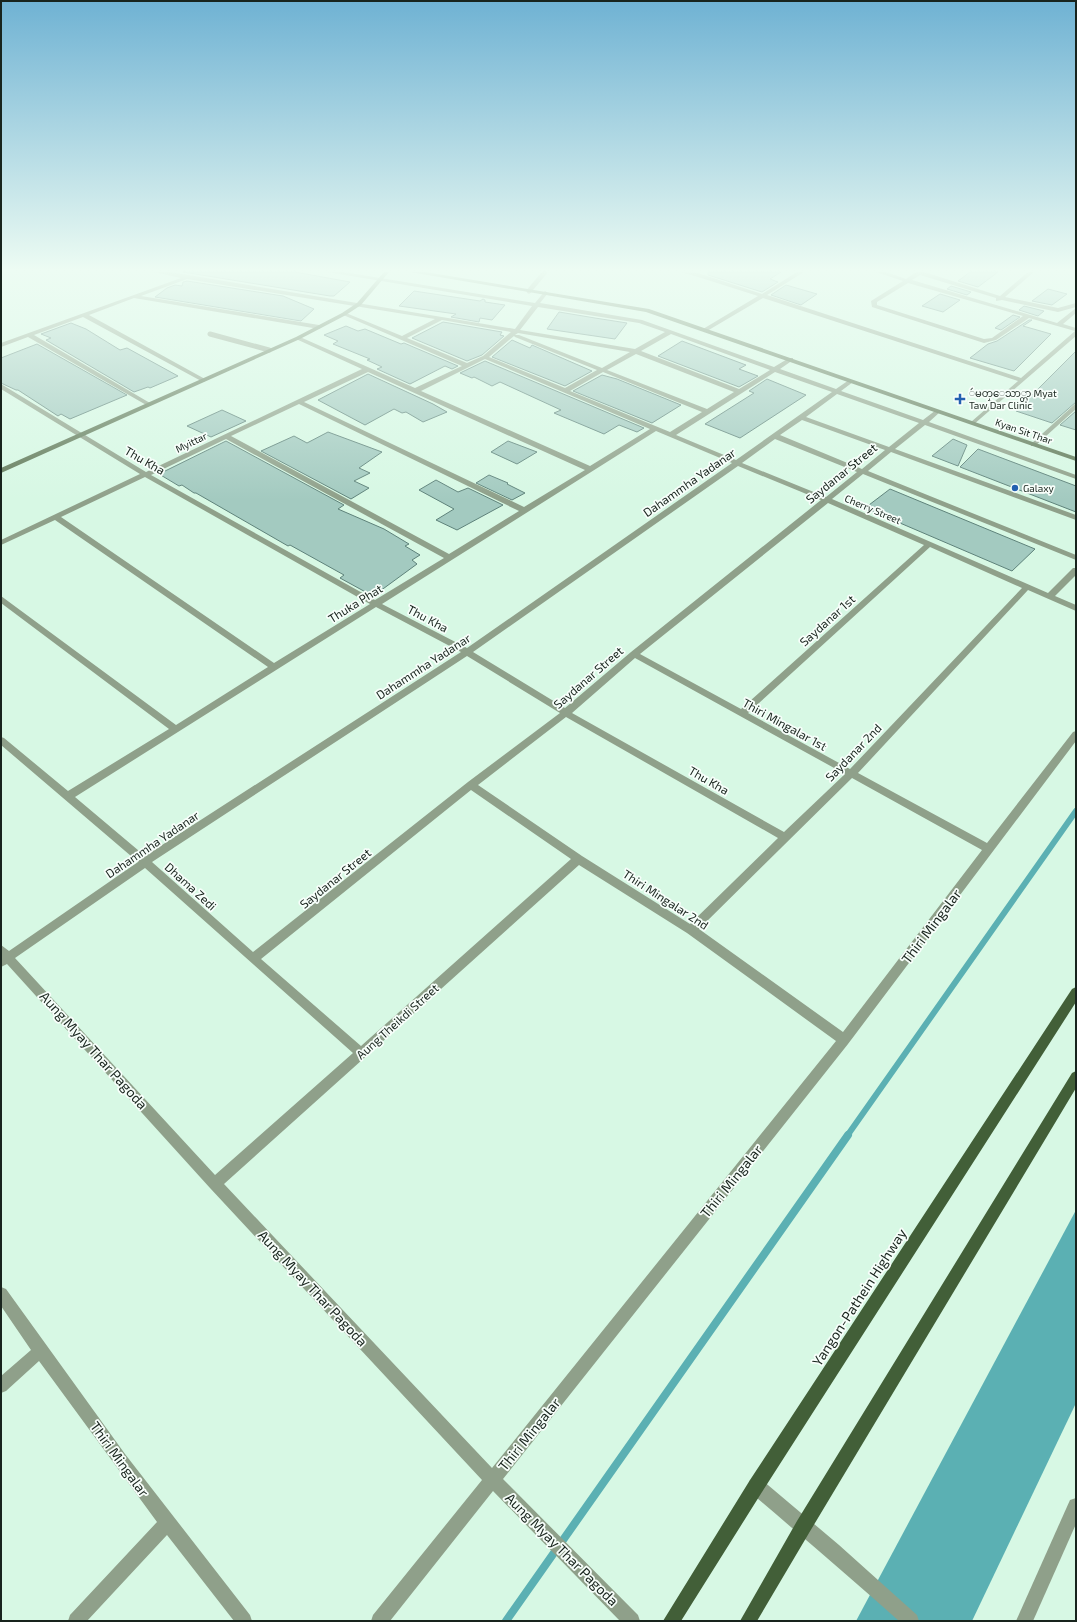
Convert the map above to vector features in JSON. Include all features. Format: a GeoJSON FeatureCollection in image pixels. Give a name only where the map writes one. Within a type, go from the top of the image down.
{"type":"FeatureCollection","features":[{"type":"Feature","properties":{"kind":"main road"},"geometry":{"type":"LineString","coordinates":[[1,471],[275,348]]}},
{"type":"Feature","properties":{"kind":"main road","name":"Kyan Sit Thar"},"geometry":{"type":"LineString","coordinates":[[757,348],[1076,459]]}},
{"type":"Feature","properties":{"kind":"main road","name":"Yangon-Pathein Highway"},"geometry":{"type":"LineString","coordinates":[[671,1621],[756,1486],[1076,992]]}},
{"type":"Feature","properties":{"kind":"main road"},"geometry":{"type":"LineString","coordinates":[[748,1621],[802,1527],[1076,1077]]}},
{"type":"Feature","properties":{"kind":"street"},"geometry":{"type":"LineString","coordinates":[[51,348],[148,404]]}},
{"type":"Feature","properties":{"kind":"street"},"geometry":{"type":"LineString","coordinates":[[144,348],[203,380]]}},
{"type":"Feature","properties":{"kind":"street"},"geometry":{"type":"LineString","coordinates":[[320,348],[590,469]]}},
{"type":"Feature","properties":{"kind":"street"},"geometry":{"type":"LineString","coordinates":[[425,348],[466,365]]}},
{"type":"Feature","properties":{"kind":"street"},"geometry":{"type":"LineString","coordinates":[[417,390],[485,357],[496,348]]}},
{"type":"Feature","properties":{"kind":"street"},"geometry":{"type":"LineString","coordinates":[[549,348],[708,412]]}},
{"type":"Feature","properties":{"kind":"street"},"geometry":{"type":"LineString","coordinates":[[613,348],[635,351],[740,392]]}},
{"type":"Feature","properties":{"kind":"street"},"geometry":{"type":"LineString","coordinates":[[564,390],[641,348]]}},
{"type":"Feature","properties":{"kind":"street"},"geometry":{"type":"LineString","coordinates":[[715,348],[1076,477]]}},
{"type":"Feature","properties":{"kind":"street"},"geometry":{"type":"LineString","coordinates":[[921,348],[1022,380]]}},
{"type":"Feature","properties":{"kind":"street"},"geometry":{"type":"LineString","coordinates":[[973,423],[1058,348]]}},
{"type":"Feature","properties":{"kind":"street","name":"Cherry Street"},"geometry":{"type":"LineString","coordinates":[[485,357],[827,500],[1076,608]]}},
{"type":"Feature","properties":{"kind":"street"},"geometry":{"type":"LineString","coordinates":[[671,436],[791,359]]}},
{"type":"Feature","properties":{"kind":"street","name":"Myittar"},"geometry":{"type":"LineString","coordinates":[[1,543],[368,369]]}},
{"type":"Feature","properties":{"kind":"street","name":"Dahammha Yadanar"},"geometry":{"type":"LineString","coordinates":[[3,956],[467,652],[775,436],[851,380]]}},
{"type":"Feature","properties":{"kind":"street","name":"Thu Kha"},"geometry":{"type":"LineString","coordinates":[[1,386],[146,475],[376,604],[467,652],[566,713],[785,837]]}},
{"type":"Feature","properties":{"kind":"street"},"geometry":{"type":"LineString","coordinates":[[300,402],[524,510]]}},
{"type":"Feature","properties":{"kind":"street"},"geometry":{"type":"LineString","coordinates":[[1033,445],[1076,405]]}},
{"type":"Feature","properties":{"kind":"street","name":"Saydanar Street"},"geometry":{"type":"LineString","coordinates":[[253,959],[471,785],[566,713],[634,654],[938,411]]}},
{"type":"Feature","properties":{"kind":"street"},"geometry":{"type":"LineString","coordinates":[[801,417],[1076,518]]}},
{"type":"Feature","properties":{"kind":"street","name":"Thuka Phat"},"geometry":{"type":"LineString","coordinates":[[67,797],[376,604],[448,557],[655,429]]}},
{"type":"Feature","properties":{"kind":"street"},"geometry":{"type":"LineString","coordinates":[[775,436],[1076,558]]}},
{"type":"Feature","properties":{"kind":"street"},"geometry":{"type":"LineString","coordinates":[[226,437],[448,557]]}},
{"type":"Feature","properties":{"kind":"street"},"geometry":{"type":"LineString","coordinates":[[56,517],[274,667]]}},
{"type":"Feature","properties":{"kind":"street","name":"Saydanar 1st"},"geometry":{"type":"LineString","coordinates":[[741,714],[929,544]]}},
{"type":"Feature","properties":{"kind":"street"},"geometry":{"type":"LineString","coordinates":[[1050,596],[1076,570]]}},
{"type":"Feature","properties":{"kind":"street","name":"Saydanar 2nd"},"geometry":{"type":"LineString","coordinates":[[692,930],[785,837],[851,774],[1028,586]]}},
{"type":"Feature","properties":{"kind":"street"},"geometry":{"type":"LineString","coordinates":[[1,599],[175,729]]}},
{"type":"Feature","properties":{"kind":"street","name":"Thiri Mingalar 1st"},"geometry":{"type":"LineString","coordinates":[[634,654],[989,849]]}},
{"type":"Feature","properties":{"kind":"street","name":"Thiri Mingalar"},"geometry":{"type":"LineString","coordinates":[[379,1621],[844,1040],[1076,734]]}},
{"type":"Feature","properties":{"kind":"street","name":"Dhama Zedi"},"geometry":{"type":"LineString","coordinates":[[1,740],[145,862],[361,1053]]}},
{"type":"Feature","properties":{"kind":"street","name":"Thiri Mingalar 2nd"},"geometry":{"type":"LineString","coordinates":[[471,785],[578,859],[692,930],[844,1040]]}},
{"type":"Feature","properties":{"kind":"street","name":"Aung Theikdi Street"},"geometry":{"type":"LineString","coordinates":[[215,1184],[578,859]]}},
{"type":"Feature","properties":{"kind":"street","name":"Aung Myay Thar Pagoda"},"geometry":{"type":"LineString","coordinates":[[3,956],[492,1479],[632,1621]]}},
{"type":"Feature","properties":{"kind":"street","name":"Thiri Mingalar"},"geometry":{"type":"LineString","coordinates":[[1,1294],[40,1351],[166,1523],[244,1621]]}},
{"type":"Feature","properties":{"kind":"street"},"geometry":{"type":"LineString","coordinates":[[1,1386],[40,1351]]}},
{"type":"Feature","properties":{"kind":"street"},"geometry":{"type":"LineString","coordinates":[[756,1486],[802,1527],[833,1551],[911,1621]]}},
{"type":"Feature","properties":{"kind":"street"},"geometry":{"type":"LineString","coordinates":[[1024,1621],[1076,1506]]}},
{"type":"Feature","properties":{"kind":"street"},"geometry":{"type":"LineString","coordinates":[[76,1621],[166,1523]]}},
{"type":"Feature","properties":{"kind":"lane"},"geometry":{"type":"LineString","coordinates":[[260,348],[269,350]]}},
{"type":"Feature","properties":{"kind":"water"},"geometry":{"type":"Polygon","coordinates":[[[1076,1210],[1076,1403],[972,1621],[856,1621],[1076,1210]]]}},
{"type":"Feature","properties":{"kind":"building"},"geometry":{"type":"Polygon","coordinates":[[[28,348],[44,348],[127,395],[70,419],[61,414],[58,416],[18,390],[1,383],[1,358],[28,348]]]}},
{"type":"Feature","properties":{"kind":"building"},"geometry":{"type":"Polygon","coordinates":[[[59,348],[116,348],[120,350],[127,348],[178,376],[150,388],[148,387],[134,392],[59,348]]]}},
{"type":"Feature","properties":{"kind":"building"},"geometry":{"type":"Polygon","coordinates":[[[342,348],[415,348],[458,366],[452,369],[445,366],[410,384],[377,369],[382,367],[367,360],[370,359],[342,348]]]}},
{"type":"Feature","properties":{"kind":"building"},"geometry":{"type":"Polygon","coordinates":[[[435,348],[490,348],[482,355],[467,361],[435,348]]]}},
{"type":"Feature","properties":{"kind":"building"},"geometry":{"type":"Polygon","coordinates":[[[503,348],[538,348],[592,371],[565,386],[492,357],[503,348]]]}},
{"type":"Feature","properties":{"kind":"building"},"geometry":{"type":"Polygon","coordinates":[[[671,348],[700,348],[746,365],[739,369],[758,376],[739,387],[658,356],[671,348]]]}},
{"type":"Feature","properties":{"kind":"building"},"geometry":{"type":"Polygon","coordinates":[[[983,348],[1037,348],[1014,371],[970,358],[983,348]]]}},
{"type":"Feature","properties":{"kind":"building"},"geometry":{"type":"Polygon","coordinates":[[[1076,351],[1076,402],[1052,423],[1016,411],[1076,351]]]}},
{"type":"Feature","properties":{"kind":"building"},"geometry":{"type":"Polygon","coordinates":[[[485,361],[644,428],[637,432],[619,425],[604,434],[554,413],[561,410],[500,382],[492,386],[474,377],[472,378],[460,373],[485,361]]]}},
{"type":"Feature","properties":{"kind":"building"},"geometry":{"type":"Polygon","coordinates":[[[368,374],[447,412],[423,422],[406,412],[402,413],[394,409],[365,425],[318,400],[368,374]]]}},
{"type":"Feature","properties":{"kind":"building"},"geometry":{"type":"Polygon","coordinates":[[[602,375],[617,379],[681,405],[652,423],[573,391],[602,375]]]}},
{"type":"Feature","properties":{"kind":"building"},"geometry":{"type":"Polygon","coordinates":[[[767,379],[806,395],[740,438],[705,424],[754,393],[749,391],[767,379]]]}},
{"type":"Feature","properties":{"kind":"building"},"geometry":{"type":"Polygon","coordinates":[[[222,410],[246,421],[211,437],[187,426],[222,410]]]}},
{"type":"Feature","properties":{"kind":"building"},"geometry":{"type":"Polygon","coordinates":[[[1076,411],[1076,430],[1060,425],[1076,411]]]}},
{"type":"Feature","properties":{"kind":"building"},"geometry":{"type":"Polygon","coordinates":[[[328,432],[382,452],[359,468],[370,473],[354,481],[369,488],[351,499],[261,451],[294,436],[307,443],[328,432]]]}},
{"type":"Feature","properties":{"kind":"building"},"geometry":{"type":"Polygon","coordinates":[[[953,439],[967,445],[958,466],[932,456],[953,439]]]}},
{"type":"Feature","properties":{"kind":"building"},"geometry":{"type":"Polygon","coordinates":[[[226,441],[344,505],[338,509],[384,529],[409,544],[405,546],[420,555],[412,560],[417,564],[376,594],[374,593],[371,595],[340,578],[344,575],[290,545],[288,546],[182,485],[179,486],[159,474],[226,441]]]}},
{"type":"Feature","properties":{"kind":"building"},"geometry":{"type":"Polygon","coordinates":[[[508,441],[537,452],[517,464],[491,452],[508,441]]]}},
{"type":"Feature","properties":{"kind":"building"},"geometry":{"type":"Polygon","coordinates":[[[978,449],[1076,486],[1076,512],[960,467],[978,449]]]}},
{"type":"Feature","properties":{"kind":"building"},"geometry":{"type":"Polygon","coordinates":[[[489,475],[508,483],[507,484],[525,493],[512,500],[476,483],[489,475]]]}},
{"type":"Feature","properties":{"kind":"building"},"geometry":{"type":"Polygon","coordinates":[[[436,480],[458,492],[468,488],[503,505],[457,530],[436,520],[454,509],[419,490],[436,480]]]}},
{"type":"Feature","properties":{"kind":"building"},"geometry":{"type":"Polygon","coordinates":[[[890,489],[1035,549],[1012,571],[865,508],[890,489]]]}},
{"type":"Feature","properties":{"kind":"waterway"},"geometry":{"type":"LineString","coordinates":[[847,1136],[1076,811]]}},
{"type":"Feature","properties":{"kind":"waterway"},"geometry":{"type":"LineString","coordinates":[[506,1621],[848,1135]]}},
{"type":"Feature","properties":{"kind":"place","name":"ဴမတ္ေသာ္တာ Myat Taw Dar Clinic"},"geometry":{"type":"Point","coordinates":[960,399]}},
{"type":"Feature","properties":{"kind":"place","name":"Galaxy"},"geometry":{"type":"Point","coordinates":[1015,488]}}]}
